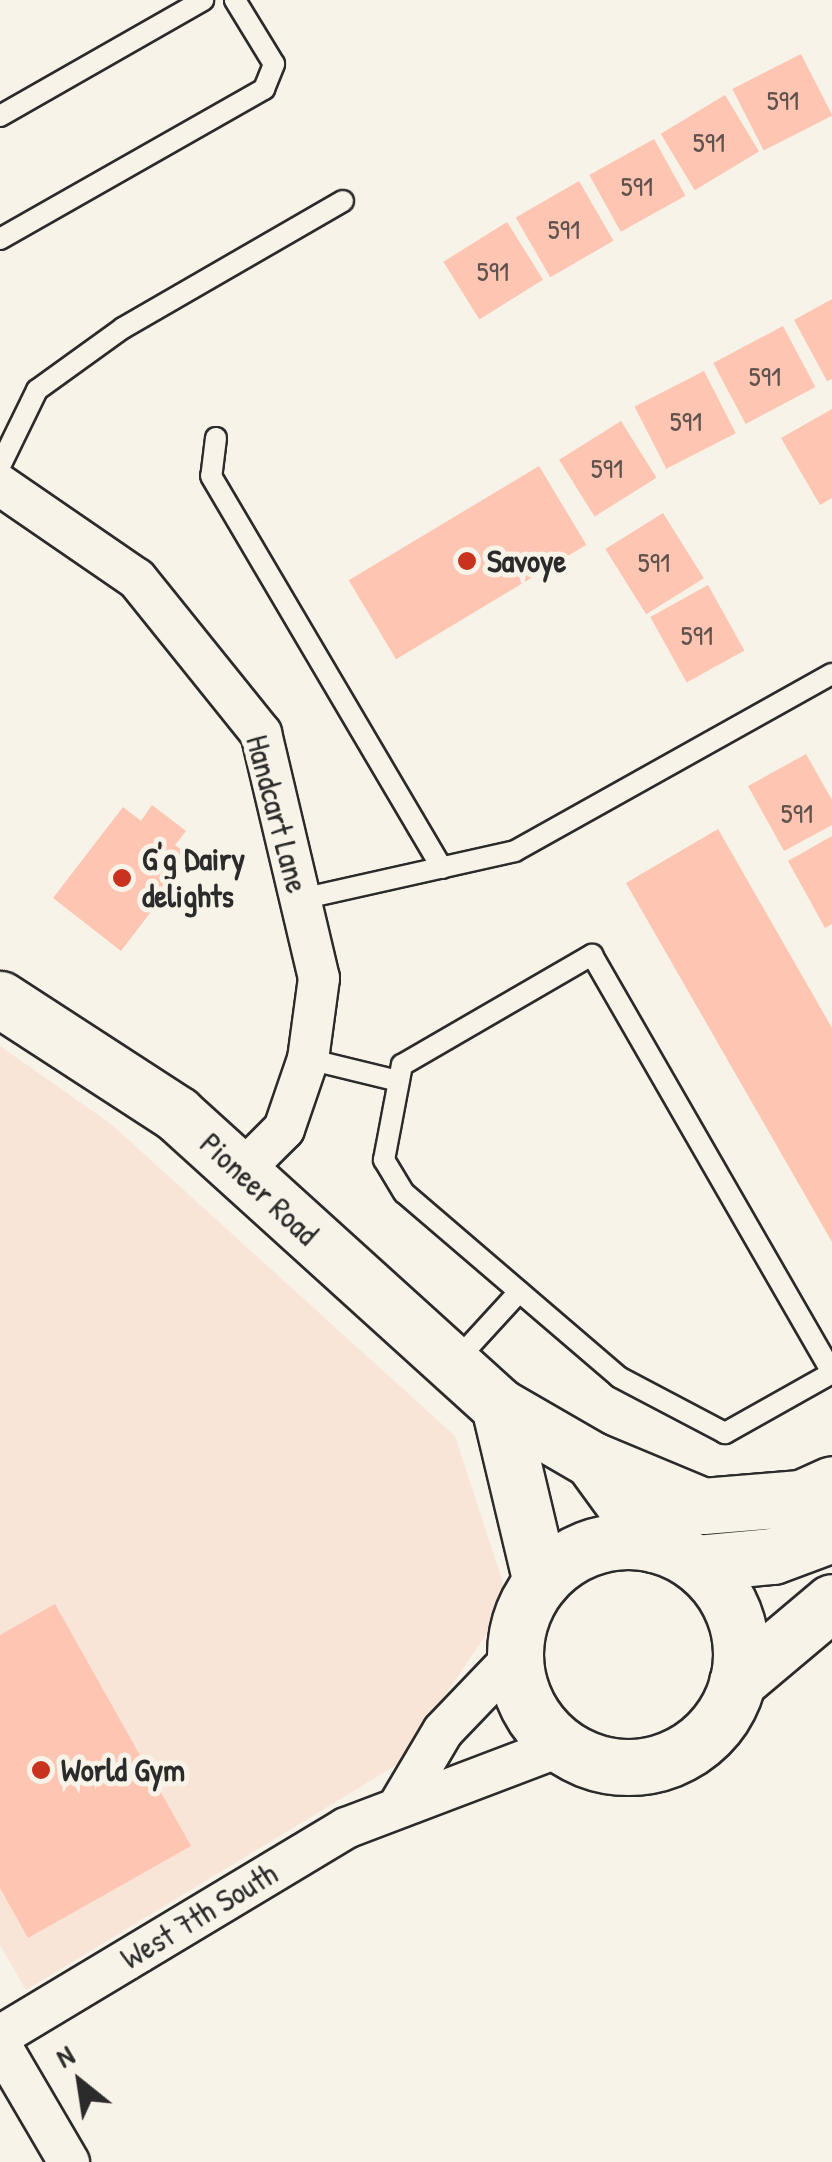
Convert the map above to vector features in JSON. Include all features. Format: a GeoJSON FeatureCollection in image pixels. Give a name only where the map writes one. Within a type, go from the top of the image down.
{"type":"FeatureCollection","features":[{"type":"Feature","properties":{"kind":"street","name":"Handcart Lane"},"geometry":{"type":"LineString","coordinates":[[0,485],[137,579],[261,733],[319,978],[308,1058],[284,1129],[241,1172]]}},
{"type":"Feature","properties":{"kind":"street","name":"Pioneer Road"},"geometry":{"type":"LineString","coordinates":[[0,999],[125,1074],[241,1172],[498,1406],[592,1460],[675,1553]]}},
{"type":"Feature","properties":{"kind":"street"},"geometry":{"type":"LineString","coordinates":[[498,1406],[542,1582]]}},
{"type":"Feature","properties":{"kind":"street"},"geometry":{"type":"LineString","coordinates":[[592,1460],[702,1506],[801,1498],[832,1484]]}},
{"type":"Feature","properties":{"kind":"street"},"geometry":{"type":"LineString","coordinates":[[832,1534],[773,1556],[593,1546],[542,1582],[519,1620],[514,1656],[538,1724],[562,1746],[602,1765],[678,1756],[710,1734],[737,1682],[832,1602]]}},
{"type":"Feature","properties":{"kind":"street"},"geometry":{"type":"LineString","coordinates":[[675,1553],[739,1626],[737,1682]]}},
{"type":"Feature","properties":{"kind":"street","name":"West 7th South"},"geometry":{"type":"LineString","coordinates":[[402,1802],[443,1731],[514,1656]]}},
{"type":"Feature","properties":{"kind":"street","name":"West 7th South"},"geometry":{"type":"LineString","coordinates":[[0,2036],[402,1802],[562,1746]]}},
{"type":"Feature","properties":{"kind":"street"},"geometry":{"type":"LineString","coordinates":[[0,2044],[69,2162]]}},
{"type":"Feature","properties":{"kind":"lane"},"geometry":{"type":"LineString","coordinates":[[0,116],[203,0]]}},
{"type":"Feature","properties":{"kind":"lane"},"geometry":{"type":"LineString","coordinates":[[0,239],[264,88],[274,64],[236,0]]}},
{"type":"Feature","properties":{"kind":"lane"},"geometry":{"type":"LineString","coordinates":[[0,466],[37,390],[344,202]]}},
{"type":"Feature","properties":{"kind":"lane"},"geometry":{"type":"LineString","coordinates":[[216,438],[211,476],[442,868]]}},
{"type":"Feature","properties":{"kind":"lane"},"geometry":{"type":"LineString","coordinates":[[300,899],[515,850],[832,674]]}},
{"type":"Feature","properties":{"kind":"lane"},"geometry":{"type":"LineString","coordinates":[[592,955],[832,1372],[726,1432],[619,1377],[404,1193],[384,1160],[398,1081],[402,1065],[592,955]]}},
{"type":"Feature","properties":{"kind":"lane"},"geometry":{"type":"LineString","coordinates":[[308,1058],[398,1081]]}},
{"type":"Feature","properties":{"kind":"lane"},"geometry":{"type":"LineString","coordinates":[[451,1365],[520,1292]]}},
{"type":"Feature","properties":{"kind":"shaded area"},"geometry":{"type":"Polygon","coordinates":[[[0,1046],[111,1124],[455,1436],[509,1601],[398,1764],[26,1990],[0,1945],[0,1046]]]}},
{"type":"Feature","properties":{"kind":"building"},"geometry":{"type":"Polygon","coordinates":[[[801,54],[832,116],[764,150],[732,89],[801,54]]]}},
{"type":"Feature","properties":{"kind":"building"},"geometry":{"type":"Polygon","coordinates":[[[725,95],[759,152],[695,190],[661,134],[725,95]]]}},
{"type":"Feature","properties":{"kind":"building"},"geometry":{"type":"Polygon","coordinates":[[[654,139],[686,196],[621,232],[589,175],[654,139]]]}},
{"type":"Feature","properties":{"kind":"building"},"geometry":{"type":"Polygon","coordinates":[[[579,181],[614,241],[550,277],[516,218],[579,181]]]}},
{"type":"Feature","properties":{"kind":"building"},"geometry":{"type":"Polygon","coordinates":[[[507,222],[543,280],[479,319],[443,262],[507,222]]]}},
{"type":"Feature","properties":{"kind":"building"},"geometry":{"type":"Polygon","coordinates":[[[832,299],[832,379],[827,381],[794,320],[832,299]]]}},
{"type":"Feature","properties":{"kind":"building"},"geometry":{"type":"Polygon","coordinates":[[[783,326],[815,387],[746,424],[713,363],[783,326]]]}},
{"type":"Feature","properties":{"kind":"building"},"geometry":{"type":"Polygon","coordinates":[[[704,371],[736,433],[666,469],[635,406],[704,371]]]}},
{"type":"Feature","properties":{"kind":"building"},"geometry":{"type":"Polygon","coordinates":[[[832,409],[832,498],[820,505],[781,438],[832,409]]]}},
{"type":"Feature","properties":{"kind":"building"},"geometry":{"type":"Polygon","coordinates":[[[621,421],[657,478],[595,517],[559,460],[621,421]]]}},
{"type":"Feature","properties":{"kind":"building","name":"Savoye"},"geometry":{"type":"Polygon","coordinates":[[[539,466],[586,545],[396,659],[349,580],[539,466]]]}},
{"type":"Feature","properties":{"kind":"building"},"geometry":{"type":"Polygon","coordinates":[[[663,513],[704,578],[646,614],[605,549],[663,513]]]}},
{"type":"Feature","properties":{"kind":"building"},"geometry":{"type":"Polygon","coordinates":[[[708,585],[744,651],[687,683],[650,617],[708,585]]]}},
{"type":"Feature","properties":{"kind":"building"},"geometry":{"type":"Polygon","coordinates":[[[806,754],[832,800],[832,825],[784,851],[748,786],[806,754]]]}},
{"type":"Feature","properties":{"kind":"building","name":"G'g Dairy delights"},"geometry":{"type":"Polygon","coordinates":[[[152,805],[186,831],[175,845],[192,858],[121,951],[53,898],[123,807],[141,821],[152,805]]]}},
{"type":"Feature","properties":{"kind":"building"},"geometry":{"type":"Polygon","coordinates":[[[718,829],[832,1028],[832,1242],[626,883],[718,829]]]}},
{"type":"Feature","properties":{"kind":"building"},"geometry":{"type":"Polygon","coordinates":[[[832,836],[832,924],[825,928],[788,861],[832,836]]]}},
{"type":"Feature","properties":{"kind":"building"},"geometry":{"type":"Polygon","coordinates":[[[55,1604],[191,1846],[28,1938],[0,1888],[0,1635],[55,1604]]]}},
{"type":"Feature","properties":{"kind":"place","name":"Savoye"},"geometry":{"type":"Point","coordinates":[467,561]}},
{"type":"Feature","properties":{"kind":"place","name":"G'g Dairy delights"},"geometry":{"type":"Point","coordinates":[122,878]}},
{"type":"Feature","properties":{"kind":"place","name":"World Gym"},"geometry":{"type":"Point","coordinates":[41,1770]}}]}
